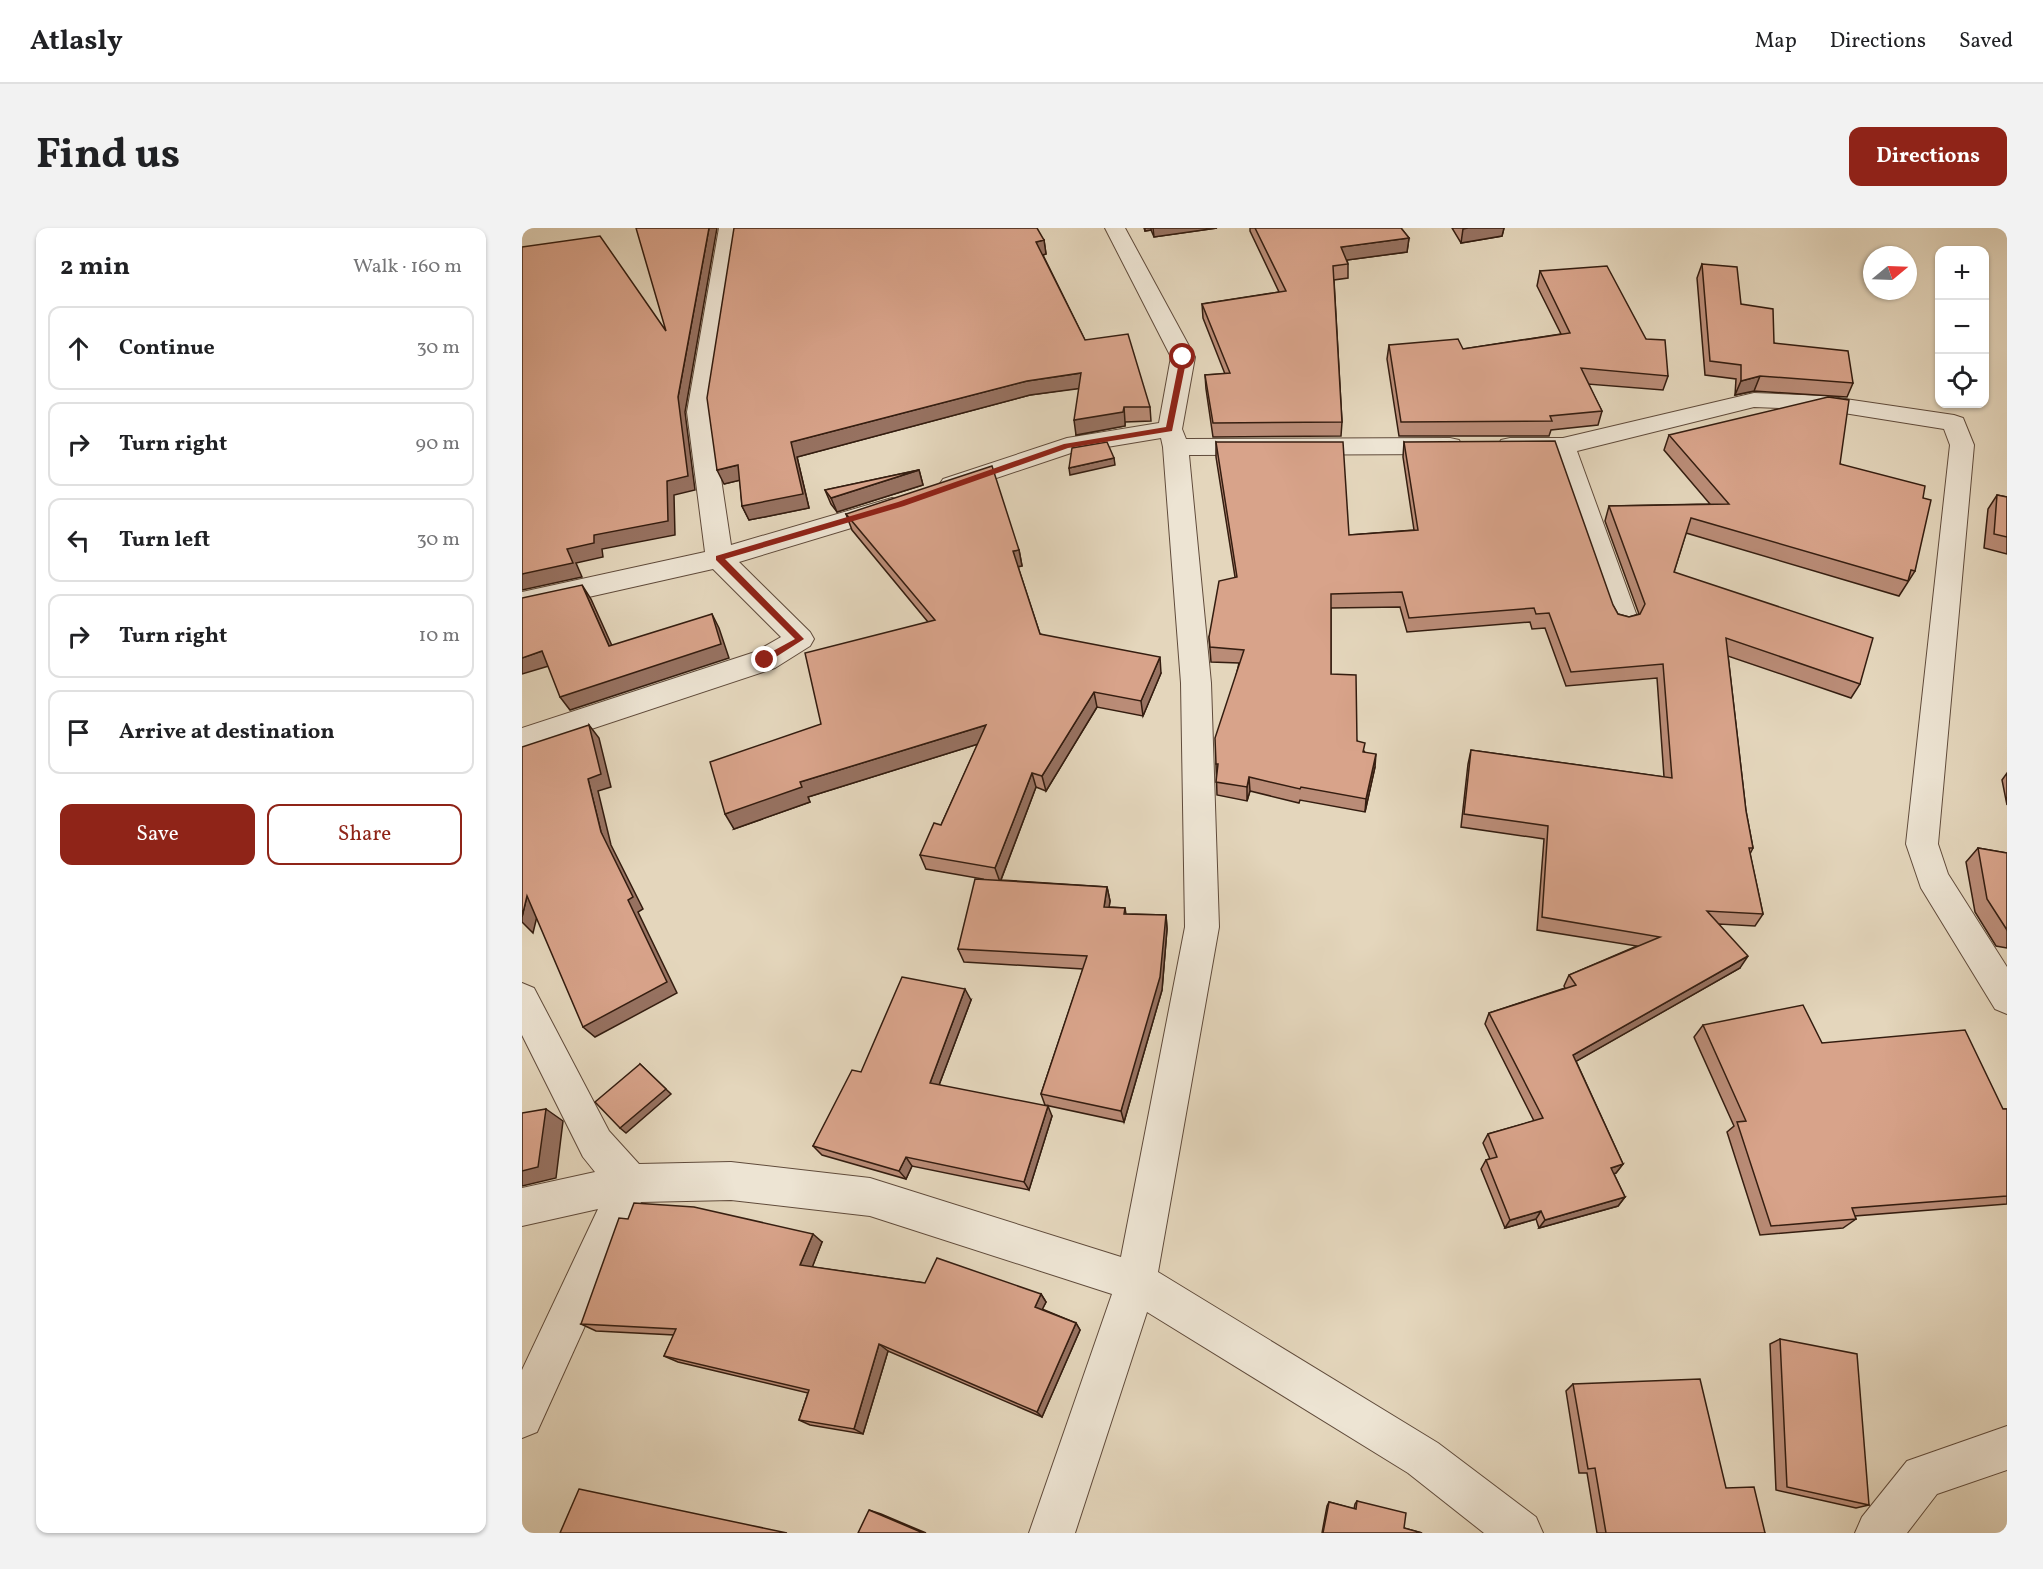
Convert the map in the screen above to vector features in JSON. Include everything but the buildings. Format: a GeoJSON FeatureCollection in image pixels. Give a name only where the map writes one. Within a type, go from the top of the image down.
{"type":"FeatureCollection","features":[{"type":"Feature","properties":{"kind":"street"},"geometry":{"type":"LineString","coordinates":[[522,740],[765,660],[800,639],[719,558],[699,412],[729,228]]}},
{"type":"Feature","properties":{"kind":"street"},"geometry":{"type":"LineString","coordinates":[[1052,1533],[1136,1281],[1202,927],[1196,683],[1173,438],[1183,357],[1115,228]]}},
{"type":"Feature","properties":{"kind":"street"},"geometry":{"type":"LineString","coordinates":[[522,602],[719,558],[922,496],[1067,446],[1173,438],[1475,446],[1563,446],[1649,428],[1754,400],[1825,403],[1954,423],[1962,445],[1922,844],[1933,878],[2007,998]]}},
{"type":"Feature","properties":{"kind":"street"},"geometry":{"type":"LineString","coordinates":[[1563,446],[1624,619]]}},
{"type":"Feature","properties":{"kind":"street"},"geometry":{"type":"LineString","coordinates":[[522,999],[596,1144],[630,1183]]}},
{"type":"Feature","properties":{"kind":"street"},"geometry":{"type":"LineString","coordinates":[[522,1207],[630,1183],[731,1181],[870,1197],[1136,1281],[1423,1458],[1520,1533]]}},
{"type":"Feature","properties":{"kind":"street"},"geometry":{"type":"LineString","coordinates":[[522,1417],[630,1183]]}},
{"type":"Feature","properties":{"kind":"street"},"geometry":{"type":"LineString","coordinates":[[1878,1533],[1923,1478],[2007,1448]]}},
{"type":"Feature","properties":{"kind":"street"},"geometry":{"type":"LineString","coordinates":[[1908,1533],[1923,1478]]}},
{"type":"Feature","properties":{"kind":"route"},"geometry":{"type":"LineString","coordinates":[[765,660],[800,639],[719,558],[901,504],[1067,446],[1170,429],[1183,357]]}}]}
